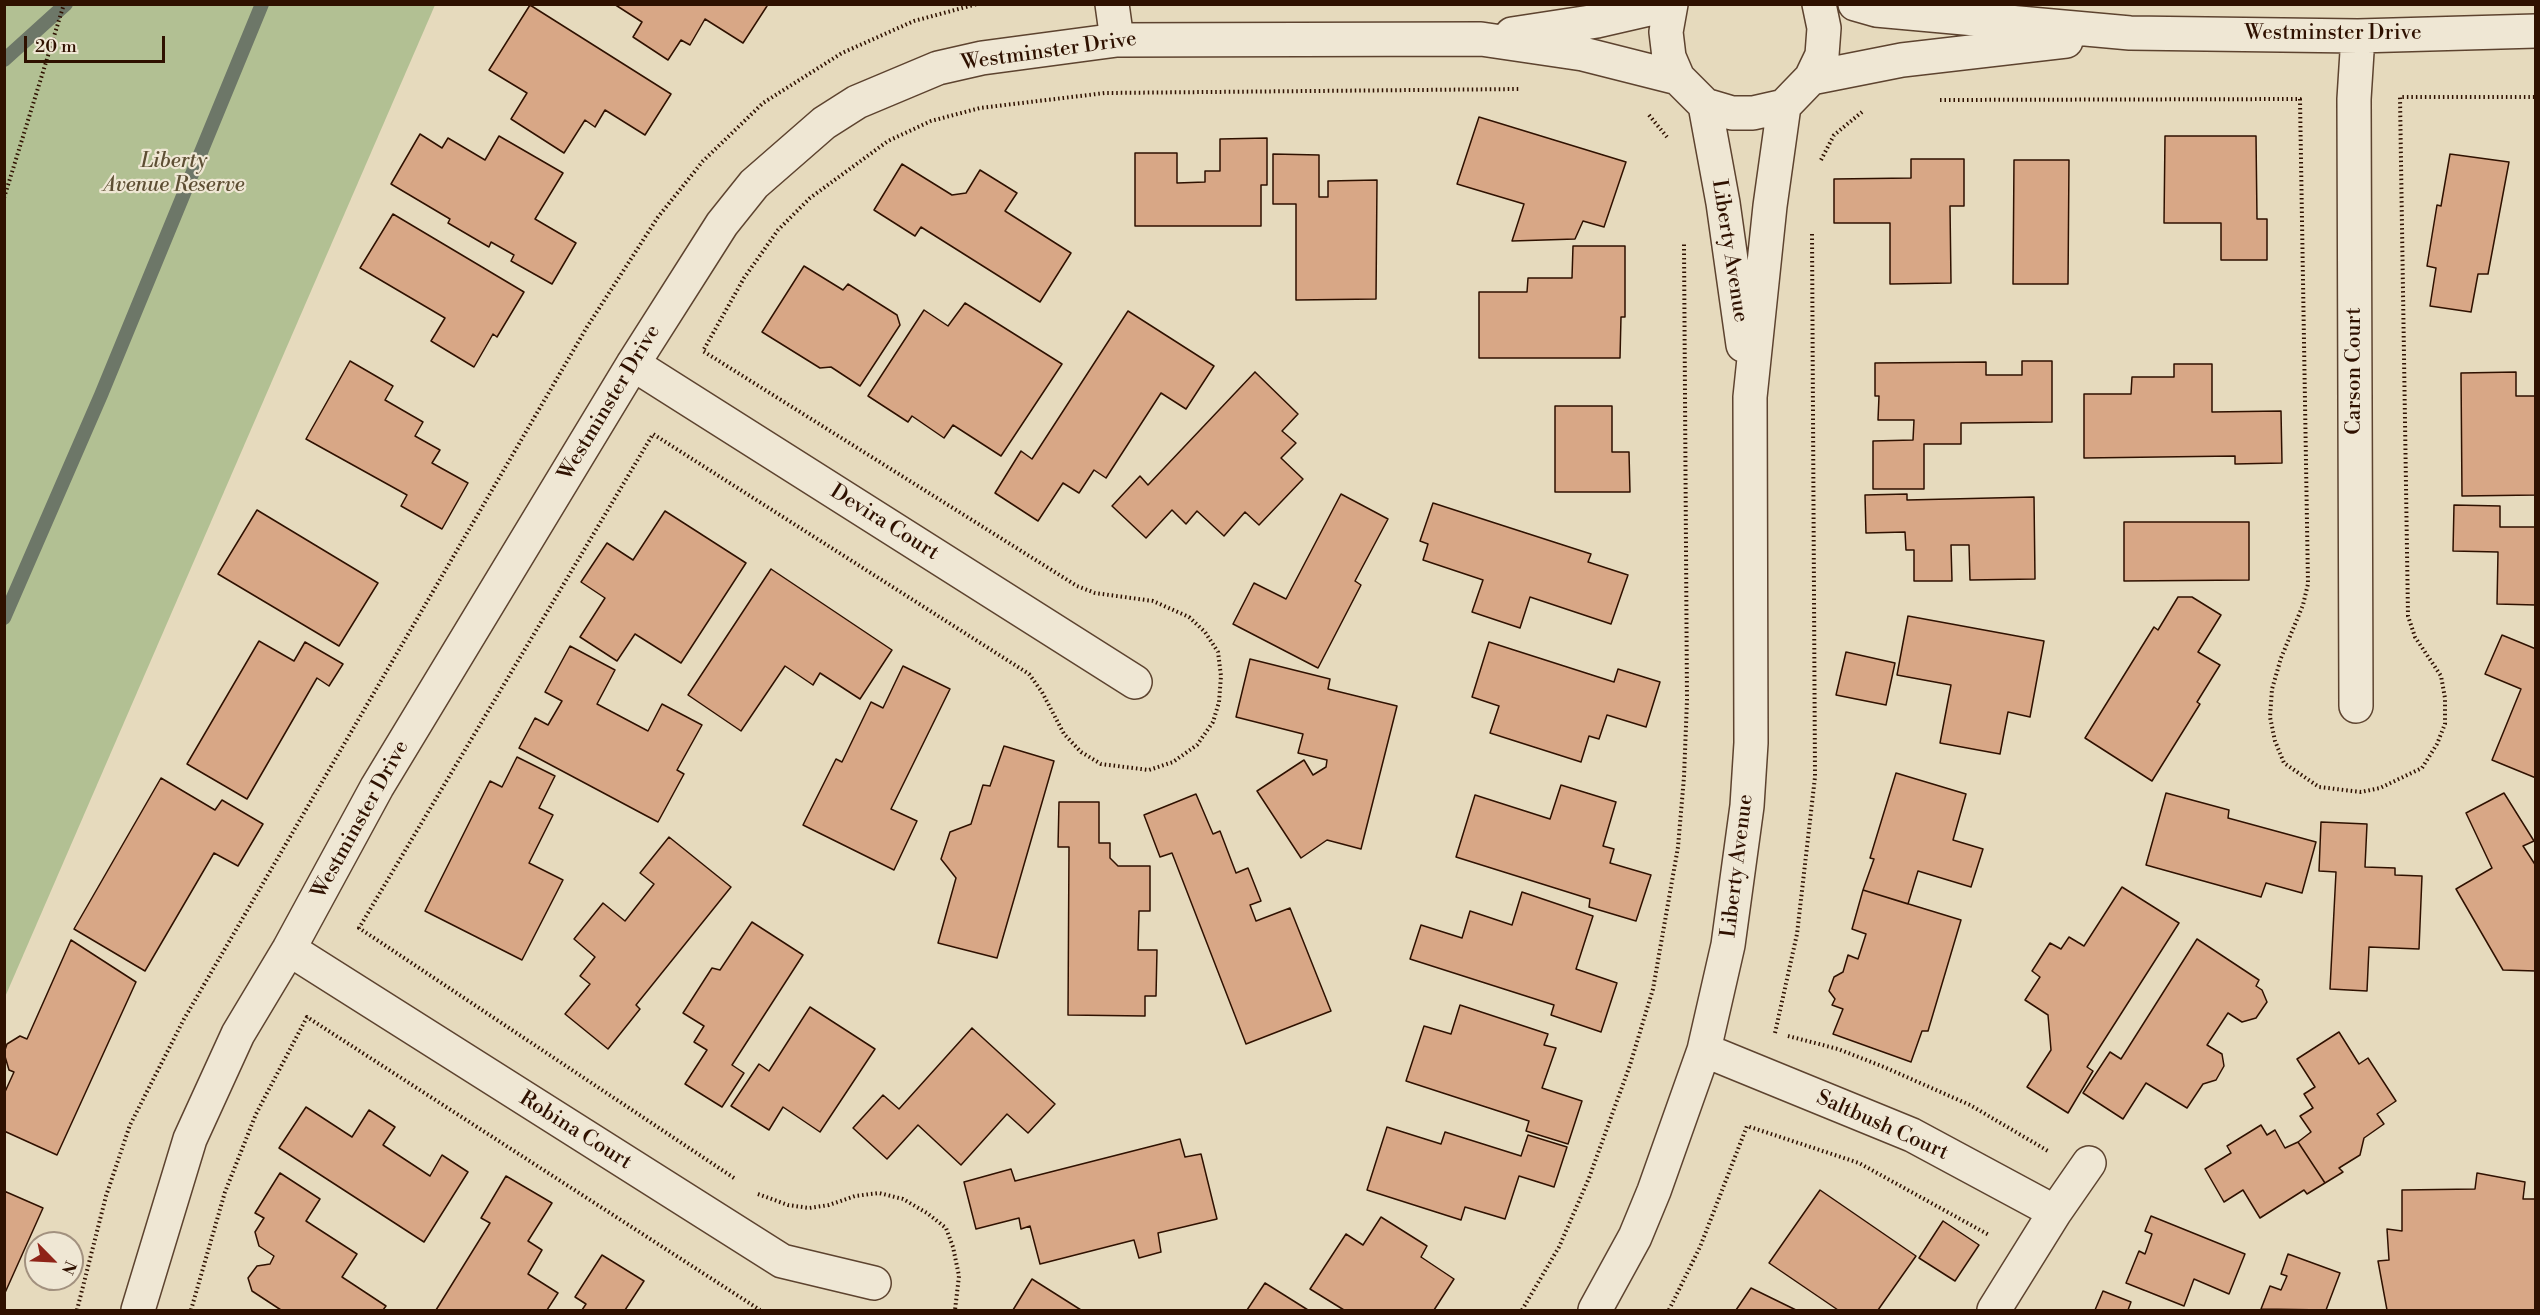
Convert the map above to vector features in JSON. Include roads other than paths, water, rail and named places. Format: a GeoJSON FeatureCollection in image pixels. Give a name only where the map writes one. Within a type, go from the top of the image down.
{"type":"FeatureCollection","features":[{"type":"Feature","properties":{"kind":"street"},"geometry":{"type":"LineString","coordinates":[[1112,4],[1117,40]]}},
{"type":"Feature","properties":{"kind":"street"},"geometry":{"type":"LineString","coordinates":[[1671,4],[1666,32],[1669,57],[1678,78],[1705,105],[1732,113],[1753,113],[1784,106],[1811,78],[1822,55],[1824,28],[1819,4]]}},
{"type":"Feature","properties":{"kind":"street","name":"Westminster Drive"},"geometry":{"type":"LineString","coordinates":[[1481,39],[1597,21],[1671,4]]}},
{"type":"Feature","properties":{"kind":"street","name":"Westminster Drive"},"geometry":{"type":"LineString","coordinates":[[1856,4],[1876,10],[2130,33],[2358,36],[2535,31]]}},
{"type":"Feature","properties":{"kind":"street","name":"Westminster Drive"},"geometry":{"type":"LineString","coordinates":[[1811,78],[1902,60],[2130,33]]}},
{"type":"Feature","properties":{"kind":"street","name":"Carson Court"},"geometry":{"type":"LineString","coordinates":[[2356,706],[2354,99],[2358,36]]}},
{"type":"Feature","properties":{"kind":"street","name":"Westminster Drive"},"geometry":{"type":"LineString","coordinates":[[138,1311],[189,1139],[238,1034],[289,949],[377,787],[633,364],[722,224],[754,184],[824,123],[857,102],[938,68],[982,58],[1117,40],[1481,39],[1583,54],[1678,78]]}},
{"type":"Feature","properties":{"kind":"street","name":"Liberty Avenue"},"geometry":{"type":"LineString","coordinates":[[1705,105],[1723,203],[1750,397]]}},
{"type":"Feature","properties":{"kind":"street","name":"Liberty Avenue"},"geometry":{"type":"LineString","coordinates":[[1595,1311],[1635,1237],[1654,1191],[1704,1050],[1728,945],[1747,806],[1751,743],[1750,397],[1770,206],[1784,106]]}},
{"type":"Feature","properties":{"kind":"street","name":"Devira Court"},"geometry":{"type":"LineString","coordinates":[[633,364],[1135,682]]}},
{"type":"Feature","properties":{"kind":"street","name":"Robina Court"},"geometry":{"type":"LineString","coordinates":[[289,949],[782,1262],[874,1283]]}},
{"type":"Feature","properties":{"kind":"street","name":"Saltbush Court"},"geometry":{"type":"LineString","coordinates":[[1704,1050],[1912,1136],[2055,1212]]}},
{"type":"Feature","properties":{"kind":"street"},"geometry":{"type":"LineString","coordinates":[[1994,1311],[2055,1212],[2084,1171]]}},
{"type":"Feature","properties":{"kind":"waterway"},"geometry":{"type":"LineString","coordinates":[[4,60],[66,4]]}},
{"type":"Feature","properties":{"kind":"waterway"},"geometry":{"type":"LineString","coordinates":[[4,618],[101,395],[262,4]]}},
{"type":"Feature","properties":{"kind":"park label","name":"Liberty Avenue Reserve"},"geometry":{"type":"Point","coordinates":[174,174]}}]}
